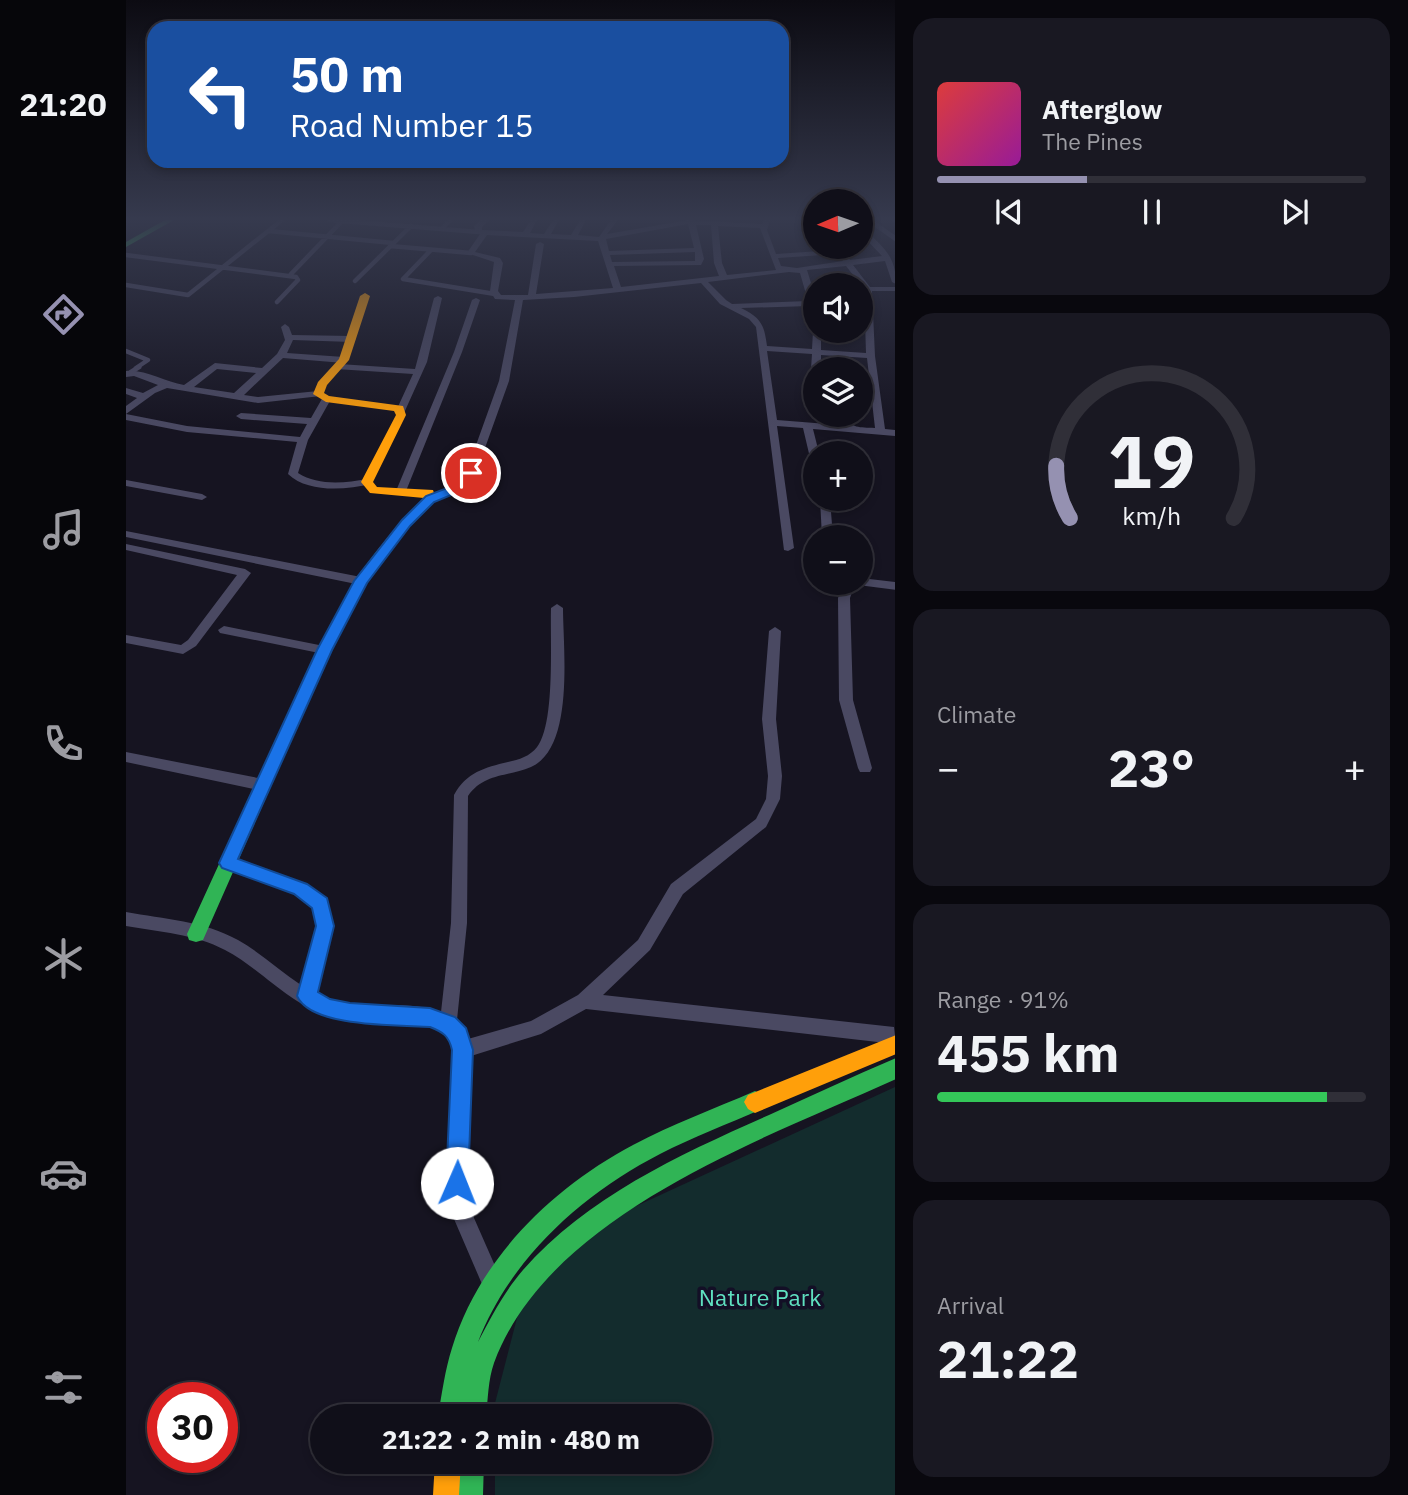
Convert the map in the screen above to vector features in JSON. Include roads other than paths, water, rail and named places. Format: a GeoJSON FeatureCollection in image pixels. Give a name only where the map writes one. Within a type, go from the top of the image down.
{"type":"FeatureCollection","features":[{"type":"Feature","properties":{"kind":"main road"},"geometry":{"type":"LineString","coordinates":[[196,934],[324,650],[361,581],[406,523],[430,499],[429,493],[374,490],[367,482],[401,411],[395,405],[322,397],[322,384],[342,364],[365,296]]}},
{"type":"Feature","properties":{"kind":"main road"},"geometry":{"type":"LineString","coordinates":[[452,1404],[458,1360],[472,1322],[492,1286],[527,1238],[574,1194],[624,1161],[707,1122],[895,1044]]}},
{"type":"Feature","properties":{"kind":"main road"},"geometry":{"type":"LineString","coordinates":[[475,1404],[482,1361],[506,1311],[538,1270],[586,1226],[631,1194],[697,1159],[895,1068]]}},
{"type":"Feature","properties":{"kind":"main road"},"geometry":{"type":"LineString","coordinates":[[446,1495],[447,1474]]}},
{"type":"Feature","properties":{"kind":"main road"},"geometry":{"type":"LineString","coordinates":[[470,1495],[471,1474]]}},
{"type":"Feature","properties":{"kind":"street"},"geometry":{"type":"LineString","coordinates":[[496,290],[495,294],[505,298],[618,290]]}},
{"type":"Feature","properties":{"kind":"street"},"geometry":{"type":"LineString","coordinates":[[533,297],[534,290]]}},
{"type":"Feature","properties":{"kind":"street"},"geometry":{"type":"LineString","coordinates":[[712,290],[730,306],[756,320],[764,348],[788,548]]}},
{"type":"Feature","properties":{"kind":"street"},"geometry":{"type":"LineString","coordinates":[[401,411],[419,372],[438,298]]}},
{"type":"Feature","properties":{"kind":"street"},"geometry":{"type":"LineString","coordinates":[[430,499],[462,486],[471,473],[504,381],[519,298]]}},
{"type":"Feature","properties":{"kind":"street"},"geometry":{"type":"LineString","coordinates":[[401,491],[458,352],[476,300]]}},
{"type":"Feature","properties":{"kind":"street"},"geometry":{"type":"LineString","coordinates":[[730,306],[803,303]]}},
{"type":"Feature","properties":{"kind":"street"},"geometry":{"type":"LineString","coordinates":[[236,397],[281,355],[286,332],[352,339]]}},
{"type":"Feature","properties":{"kind":"street"},"geometry":{"type":"LineString","coordinates":[[817,357],[818,343]]}},
{"type":"Feature","properties":{"kind":"street"},"geometry":{"type":"LineString","coordinates":[[870,343],[880,431]]}},
{"type":"Feature","properties":{"kind":"street"},"geometry":{"type":"LineString","coordinates":[[764,348],[871,356]]}},
{"type":"Feature","properties":{"kind":"street"},"geometry":{"type":"LineString","coordinates":[[281,355],[419,372]]}},
{"type":"Feature","properties":{"kind":"street"},"geometry":{"type":"LineString","coordinates":[[186,388],[215,366],[264,371]]}},
{"type":"Feature","properties":{"kind":"street"},"geometry":{"type":"LineString","coordinates":[[128,373],[166,386],[258,400],[322,397],[292,470],[297,478],[337,485],[367,482]]}},
{"type":"Feature","properties":{"kind":"street"},"geometry":{"type":"LineString","coordinates":[[126,411],[159,387],[166,386]]}},
{"type":"Feature","properties":{"kind":"street"},"geometry":{"type":"LineString","coordinates":[[126,391],[145,397]]}},
{"type":"Feature","properties":{"kind":"street"},"geometry":{"type":"LineString","coordinates":[[221,433],[258,400]]}},
{"type":"Feature","properties":{"kind":"street"},"geometry":{"type":"LineString","coordinates":[[241,416],[313,421]]}},
{"type":"Feature","properties":{"kind":"street"},"geometry":{"type":"LineString","coordinates":[[126,417],[187,429],[303,440]]}},
{"type":"Feature","properties":{"kind":"street"},"geometry":{"type":"LineString","coordinates":[[773,423],[803,425]]}},
{"type":"Feature","properties":{"kind":"street"},"geometry":{"type":"LineString","coordinates":[[830,427],[895,433]]}},
{"type":"Feature","properties":{"kind":"street"},"geometry":{"type":"LineString","coordinates":[[847,427],[852,429]]}},
{"type":"Feature","properties":{"kind":"street"},"geometry":{"type":"LineString","coordinates":[[126,482],[202,498]]}},
{"type":"Feature","properties":{"kind":"street"},"geometry":{"type":"LineString","coordinates":[[126,534],[361,581]]}},
{"type":"Feature","properties":{"kind":"street"},"geometry":{"type":"LineString","coordinates":[[126,547],[245,573],[192,643],[183,650],[126,639]]}},
{"type":"Feature","properties":{"kind":"street"},"geometry":{"type":"LineString","coordinates":[[873,584],[895,586]]}},
{"type":"Feature","properties":{"kind":"street"},"geometry":{"type":"LineString","coordinates":[[846,595],[846,701],[865,768]]}},
{"type":"Feature","properties":{"kind":"street"},"geometry":{"type":"LineString","coordinates":[[448,1024],[459,923],[461,795],[470,779],[484,772],[533,759],[543,750],[550,738],[557,608]]}},
{"type":"Feature","properties":{"kind":"street"},"geometry":{"type":"LineString","coordinates":[[223,630],[324,650]]}},
{"type":"Feature","properties":{"kind":"street"},"geometry":{"type":"LineString","coordinates":[[462,1050],[535,1028],[584,1001],[644,945],[677,889],[761,822],[774,799],[775,776],[769,719],[775,632]]}},
{"type":"Feature","properties":{"kind":"street"},"geometry":{"type":"LineString","coordinates":[[126,757],[263,785]]}},
{"type":"Feature","properties":{"kind":"street"},"geometry":{"type":"LineString","coordinates":[[228,863],[301,889],[321,904],[325,926],[307,996]]}},
{"type":"Feature","properties":{"kind":"street"},"geometry":{"type":"LineString","coordinates":[[126,919],[214,936],[256,959],[327,1007],[350,1013],[430,1018],[448,1024],[459,1035],[462,1050],[457,1183],[464,1219],[492,1286],[506,1311]]}},
{"type":"Feature","properties":{"kind":"street"},"geometry":{"type":"LineString","coordinates":[[584,1001],[895,1037]]}},
{"type":"Feature","properties":{"kind":"lane"},"geometry":{"type":"LineString","coordinates":[[151,290],[183,296],[196,290]]}},
{"type":"Feature","properties":{"kind":"lane"},"geometry":{"type":"LineString","coordinates":[[277,302],[289,290]]}},
{"type":"Feature","properties":{"kind":"lane"},"geometry":{"type":"LineString","coordinates":[[469,290],[495,294]]}},
{"type":"Feature","properties":{"kind":"lane"},"geometry":{"type":"LineString","coordinates":[[126,351],[148,360],[128,373]]}},
{"type":"Feature","properties":{"kind":"park label","name":"Nature Park"},"geometry":{"type":"Point","coordinates":[760,1297]}}]}
